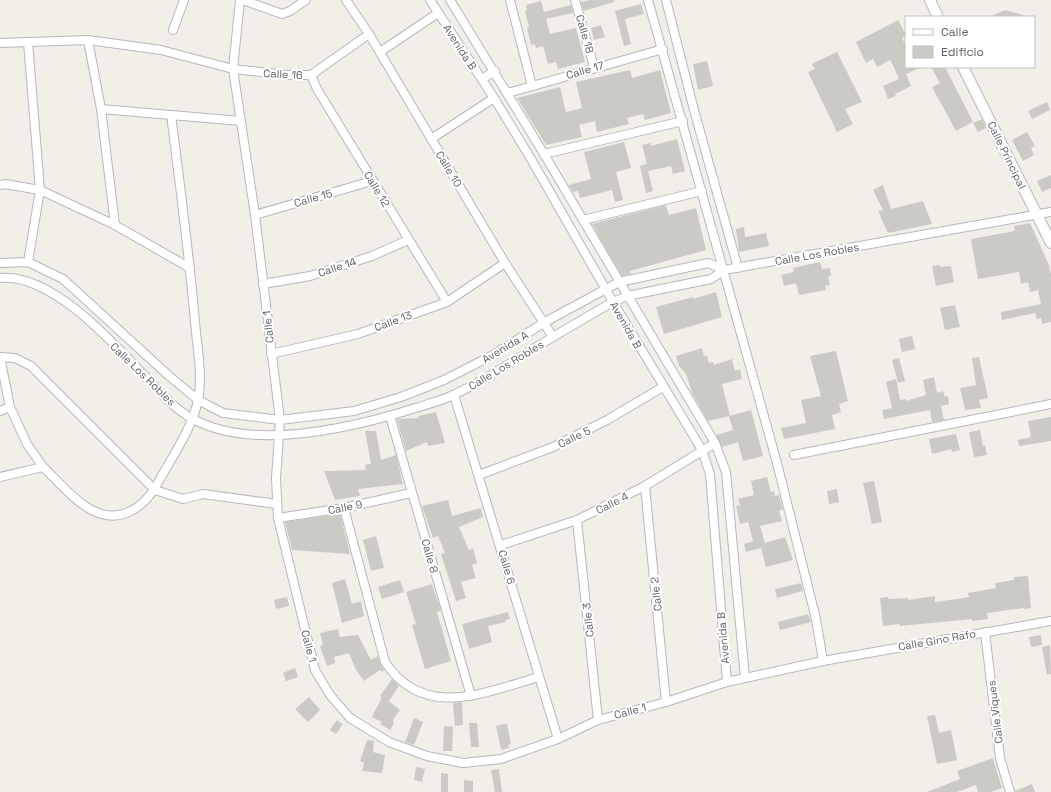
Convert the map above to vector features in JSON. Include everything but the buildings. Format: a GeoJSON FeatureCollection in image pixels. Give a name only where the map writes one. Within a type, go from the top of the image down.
{"type":"FeatureCollection","features":[{"type":"Feature","properties":{"kind":"street"},"geometry":{"type":"LineString","coordinates":[[172,30],[184,0]]}},
{"type":"Feature","properties":{"kind":"street","name":"Calle 1"},"geometry":{"type":"LineString","coordinates":[[240,0],[233,69],[255,215],[280,420],[276,478],[278,518],[315,670],[330,695],[350,718],[389,742],[427,756],[463,763],[501,760],[558,739],[598,720],[666,702],[727,682],[823,661]]}},
{"type":"Feature","properties":{"kind":"street"},"geometry":{"type":"LineString","coordinates":[[243,0],[282,14],[290,11],[306,0]]}},
{"type":"Feature","properties":{"kind":"street","name":"Avenida B"},"geometry":{"type":"LineString","coordinates":[[430,0],[494,98],[663,387],[702,450],[710,474],[727,682]]}},
{"type":"Feature","properties":{"kind":"street","name":"Avenida B"},"geometry":{"type":"LineString","coordinates":[[450,0],[495,71],[715,443],[726,472],[745,678]]}},
{"type":"Feature","properties":{"kind":"street"},"geometry":{"type":"LineString","coordinates":[[510,0],[532,86]]}},
{"type":"Feature","properties":{"kind":"street","name":"Calle 18"},"geometry":{"type":"LineString","coordinates":[[575,0],[594,67]]}},
{"type":"Feature","properties":{"kind":"street"},"geometry":{"type":"LineString","coordinates":[[648,0],[663,49],[777,463],[816,619],[823,661]]}},
{"type":"Feature","properties":{"kind":"street"},"geometry":{"type":"LineString","coordinates":[[666,0],[694,110],[738,268]]}},
{"type":"Feature","properties":{"kind":"street"},"geometry":{"type":"LineString","coordinates":[[930,0],[938,16]]}},
{"type":"Feature","properties":{"kind":"street","name":"Calle 10"},"geometry":{"type":"LineString","coordinates":[[349,1],[505,263],[554,337]]}},
{"type":"Feature","properties":{"kind":"street"},"geometry":{"type":"LineString","coordinates":[[380,52],[438,12]]}},
{"type":"Feature","properties":{"kind":"street","name":"Calle 16"},"geometry":{"type":"LineString","coordinates":[[0,43],[88,40],[161,50],[233,69],[287,75],[311,75],[369,34]]}},
{"type":"Feature","properties":{"kind":"street"},"geometry":{"type":"LineString","coordinates":[[88,40],[101,109],[115,225]]}},
{"type":"Feature","properties":{"kind":"street"},"geometry":{"type":"LineString","coordinates":[[1,277],[1,263],[28,262],[40,190],[28,42]]}},
{"type":"Feature","properties":{"kind":"street","name":"Calle 17"},"geometry":{"type":"LineString","coordinates":[[508,93],[594,67],[663,49]]}},
{"type":"Feature","properties":{"kind":"street","name":"Calle Principal"},"geometry":{"type":"LineString","coordinates":[[964,68],[1051,243]]}},
{"type":"Feature","properties":{"kind":"street"},"geometry":{"type":"LineString","coordinates":[[482,79],[495,71]]}},
{"type":"Feature","properties":{"kind":"street","name":"Calle 12"},"geometry":{"type":"LineString","coordinates":[[311,75],[317,89],[372,181],[447,302]]}},
{"type":"Feature","properties":{"kind":"street"},"geometry":{"type":"LineString","coordinates":[[432,139],[494,98]]}},
{"type":"Feature","properties":{"kind":"street"},"geometry":{"type":"LineString","coordinates":[[101,109],[241,121]]}},
{"type":"Feature","properties":{"kind":"street"},"geometry":{"type":"LineString","coordinates":[[171,115],[190,268],[199,371],[198,400],[192,419],[155,490],[136,510],[118,516],[104,516],[85,506],[43,467],[27,444],[10,408],[0,357],[15,358],[31,366],[155,490],[183,499],[203,494],[277,504]]}},
{"type":"Feature","properties":{"kind":"street"},"geometry":{"type":"LineString","coordinates":[[544,154],[683,121]]}},
{"type":"Feature","properties":{"kind":"street","name":"Calle 15"},"geometry":{"type":"LineString","coordinates":[[255,215],[372,181]]}},
{"type":"Feature","properties":{"kind":"street"},"geometry":{"type":"LineString","coordinates":[[0,185],[5,184],[40,190],[115,225],[190,268]]}},
{"type":"Feature","properties":{"kind":"street"},"geometry":{"type":"LineString","coordinates":[[583,220],[702,191]]}},
{"type":"Feature","properties":{"kind":"street","name":"Calle Los Robles"},"geometry":{"type":"LineString","coordinates":[[1,277],[21,280],[45,287],[72,306],[139,370],[165,398],[192,419],[214,428],[240,434],[280,436],[361,423],[390,416],[454,395],[613,302],[627,296],[711,278],[724,270],[1051,212]]}},
{"type":"Feature","properties":{"kind":"street","name":"Calle 14"},"geometry":{"type":"LineString","coordinates":[[263,284],[310,276],[372,256],[408,240]]}},
{"type":"Feature","properties":{"kind":"street","name":"Avenida A"},"geometry":{"type":"LineString","coordinates":[[28,262],[63,279],[168,375],[198,400],[223,413],[280,420],[354,411],[401,397],[444,380],[493,355],[545,322],[619,282],[708,263],[724,270]]}},
{"type":"Feature","properties":{"kind":"street","name":"Calle 13"},"geometry":{"type":"LineString","coordinates":[[271,354],[358,334],[447,302],[505,263]]}},
{"type":"Feature","properties":{"kind":"street","name":"Calle 5"},"geometry":{"type":"LineString","coordinates":[[479,474],[553,447],[607,420],[663,387]]}},
{"type":"Feature","properties":{"kind":"street","name":"Calle 6"},"geometry":{"type":"LineString","coordinates":[[454,395],[501,545],[558,739]]}},
{"type":"Feature","properties":{"kind":"street"},"geometry":{"type":"LineString","coordinates":[[794,455],[1051,404]]}},
{"type":"Feature","properties":{"kind":"street"},"geometry":{"type":"LineString","coordinates":[[0,411],[10,408]]}},
{"type":"Feature","properties":{"kind":"street","name":"Calle 8"},"geometry":{"type":"LineString","coordinates":[[390,416],[411,493],[471,696]]}},
{"type":"Feature","properties":{"kind":"street","name":"Calle 4"},"geometry":{"type":"LineString","coordinates":[[501,545],[577,520],[645,486],[715,443]]}},
{"type":"Feature","properties":{"kind":"street"},"geometry":{"type":"LineString","coordinates":[[0,476],[43,467]]}},
{"type":"Feature","properties":{"kind":"street","name":"Calle 2"},"geometry":{"type":"LineString","coordinates":[[645,486],[666,702]]}},
{"type":"Feature","properties":{"kind":"street","name":"Calle 9"},"geometry":{"type":"LineString","coordinates":[[278,518],[344,508],[411,493]]}},
{"type":"Feature","properties":{"kind":"street"},"geometry":{"type":"LineString","coordinates":[[344,508],[385,662],[394,676],[413,690],[446,699],[471,696],[540,677]]}},
{"type":"Feature","properties":{"kind":"street","name":"Calle 3"},"geometry":{"type":"LineString","coordinates":[[577,520],[598,720]]}},
{"type":"Feature","properties":{"kind":"street","name":"Calle Gino Rafo"},"geometry":{"type":"LineString","coordinates":[[823,661],[1051,621]]}},
{"type":"Feature","properties":{"kind":"street","name":"Calle Viques"},"geometry":{"type":"LineString","coordinates":[[985,632],[1000,758],[1010,792]]}}]}
